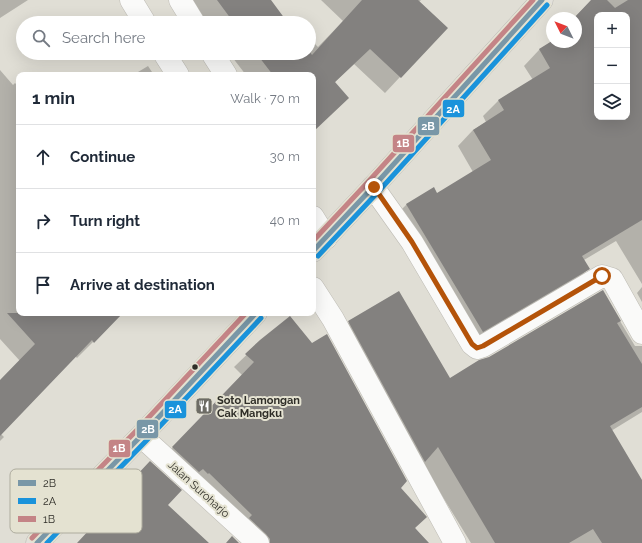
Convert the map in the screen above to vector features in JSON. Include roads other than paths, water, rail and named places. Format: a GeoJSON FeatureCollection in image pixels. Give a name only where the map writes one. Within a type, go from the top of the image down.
{"type":"FeatureCollection","features":[{"type":"Feature","properties":{"kind":"main road"},"geometry":{"type":"LineString","coordinates":[[319,244],[374,187],[542,0]]}},
{"type":"Feature","properties":{"kind":"main road"},"geometry":{"type":"LineString","coordinates":[[109,469],[253,316]]}},
{"type":"Feature","properties":{"kind":"main road"},"geometry":{"type":"LineString","coordinates":[[37,543],[47,533]]}},
{"type":"Feature","properties":{"kind":"street"},"geometry":{"type":"LineString","coordinates":[[131,0],[141,16]]}},
{"type":"Feature","properties":{"kind":"street"},"geometry":{"type":"LineString","coordinates":[[180,0],[190,16]]}},
{"type":"Feature","properties":{"kind":"street"},"geometry":{"type":"LineString","coordinates":[[168,60],[176,72]]}},
{"type":"Feature","properties":{"kind":"street"},"geometry":{"type":"LineString","coordinates":[[216,60],[224,72]]}},
{"type":"Feature","properties":{"kind":"street"},"geometry":{"type":"LineString","coordinates":[[374,187],[412,242],[472,344],[477,348],[483,346],[602,276],[612,279],[642,333]]}},
{"type":"Feature","properties":{"kind":"street"},"geometry":{"type":"LineString","coordinates":[[316,230],[319,244]]}},
{"type":"Feature","properties":{"kind":"street"},"geometry":{"type":"LineString","coordinates":[[316,293],[333,319],[455,543]]}},
{"type":"Feature","properties":{"kind":"street","name":"Jalan Suroharjo"},"geometry":{"type":"LineString","coordinates":[[141,436],[258,543]]}},
{"type":"Feature","properties":{"kind":"place","name":"Soto Lamongan Cak Mangku"},"geometry":{"type":"Point","coordinates":[204,406]}}]}
